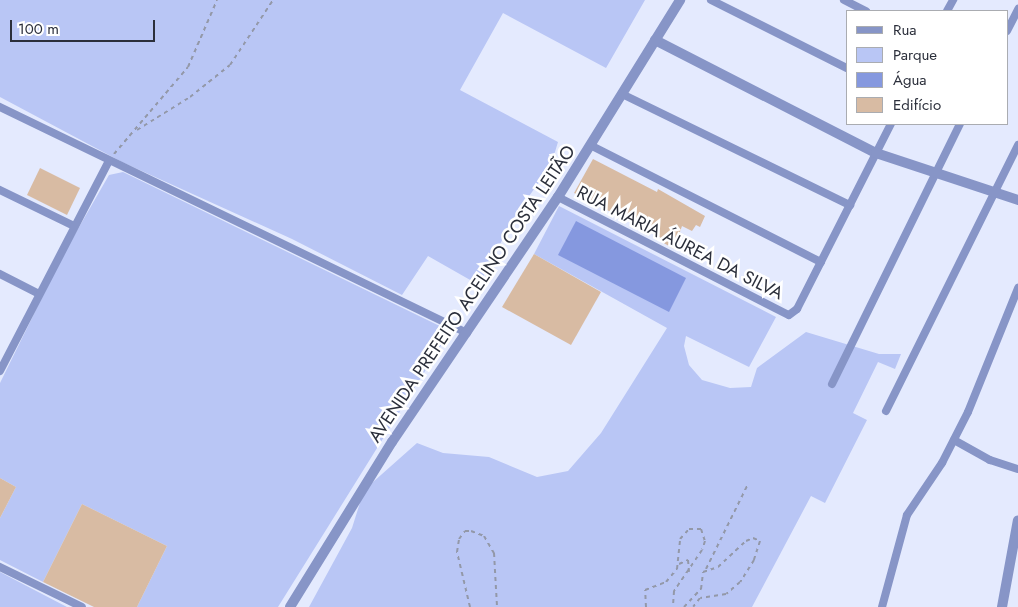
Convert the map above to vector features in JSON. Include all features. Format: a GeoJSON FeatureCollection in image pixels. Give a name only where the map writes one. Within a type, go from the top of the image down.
{"type":"FeatureCollection","features":[{"type":"Feature","properties":{"kind":"street","name":"AVENIDA PREFEITO ACELINO COSTA LEITÃO"},"geometry":{"type":"LineString","coordinates":[[290,607],[392,442],[467,334],[558,197],[680,0]]}},
{"type":"Feature","properties":{"kind":"street"},"geometry":{"type":"LineString","coordinates":[[711,0],[846,68]]}},
{"type":"Feature","properties":{"kind":"street"},"geometry":{"type":"LineString","coordinates":[[844,0],[864,10]]}},
{"type":"Feature","properties":{"kind":"street"},"geometry":{"type":"LineString","coordinates":[[1008,29],[1018,9]]}},
{"type":"Feature","properties":{"kind":"street"},"geometry":{"type":"LineString","coordinates":[[655,40],[876,153],[936,171],[1018,200]]}},
{"type":"Feature","properties":{"kind":"street"},"geometry":{"type":"LineString","coordinates":[[622,94],[850,205]]}},
{"type":"Feature","properties":{"kind":"street"},"geometry":{"type":"LineString","coordinates":[[0,107],[467,334]]}},
{"type":"Feature","properties":{"kind":"street"},"geometry":{"type":"LineString","coordinates":[[590,145],[821,262],[890,125]]}},
{"type":"Feature","properties":{"kind":"street"},"geometry":{"type":"LineString","coordinates":[[832,384],[959,125]]}},
{"type":"Feature","properties":{"kind":"street"},"geometry":{"type":"LineString","coordinates":[[886,411],[1018,145]]}},
{"type":"Feature","properties":{"kind":"street"},"geometry":{"type":"LineString","coordinates":[[0,371],[2,360],[40,294],[109,161]]}},
{"type":"Feature","properties":{"kind":"street"},"geometry":{"type":"LineString","coordinates":[[0,190],[74,226]]}},
{"type":"Feature","properties":{"kind":"street","name":"RUA MARIA ÁUREA DA SILVA"},"geometry":{"type":"LineString","coordinates":[[558,197],[789,315],[798,309],[821,262]]}},
{"type":"Feature","properties":{"kind":"street"},"geometry":{"type":"LineString","coordinates":[[0,274],[40,294]]}},
{"type":"Feature","properties":{"kind":"street"},"geometry":{"type":"LineString","coordinates":[[882,607],[907,515],[954,440],[1018,288]]}},
{"type":"Feature","properties":{"kind":"street"},"geometry":{"type":"LineString","coordinates":[[954,440],[990,460],[1018,469]]}},
{"type":"Feature","properties":{"kind":"street"},"geometry":{"type":"LineString","coordinates":[[1002,607],[1018,520]]}},
{"type":"Feature","properties":{"kind":"street"},"geometry":{"type":"LineString","coordinates":[[0,567],[82,607]]}},
{"type":"Feature","properties":{"kind":"path"},"geometry":{"type":"LineString","coordinates":[[109,161],[188,67],[217,0]]}},
{"type":"Feature","properties":{"kind":"path"},"geometry":{"type":"LineString","coordinates":[[135,131],[190,97],[230,65],[273,0]]}},
{"type":"Feature","properties":{"kind":"path"},"geometry":{"type":"LineString","coordinates":[[684,607],[701,590],[701,574],[705,570],[748,484]]}},
{"type":"Feature","properties":{"kind":"path"},"geometry":{"type":"LineString","coordinates":[[673,607],[674,591],[688,574],[705,541],[701,529],[689,529],[680,539],[679,565]]}},
{"type":"Feature","properties":{"kind":"path"},"geometry":{"type":"LineString","coordinates":[[470,607],[457,552],[459,539],[465,531],[471,530],[484,536],[494,553],[497,607]]}},
{"type":"Feature","properties":{"kind":"path"},"geometry":{"type":"LineString","coordinates":[[692,607],[700,598],[726,594],[740,582],[754,560],[760,541],[753,538],[746,541],[718,567],[705,570]]}},
{"type":"Feature","properties":{"kind":"path"},"geometry":{"type":"LineString","coordinates":[[646,607],[646,590],[666,582],[679,565],[688,560],[688,574]]}},
{"type":"Feature","properties":{"kind":"green space"},"geometry":{"type":"Polygon","coordinates":[[[0,0],[645,0],[606,68],[503,13],[460,90],[558,142],[551,165],[513,219],[479,285],[428,256],[402,295],[292,239],[122,162],[0,97],[0,0]]]}},
{"type":"Feature","properties":{"kind":"green space"},"geometry":{"type":"Polygon","coordinates":[[[123,172],[450,331],[278,607],[137,607],[167,546],[82,504],[43,582],[0,560],[0,518],[16,487],[0,478],[0,383],[63,255],[109,175],[123,172]]]}},
{"type":"Feature","properties":{"kind":"green space"},"geometry":{"type":"Polygon","coordinates":[[[559,206],[776,317],[749,367],[686,336],[684,346],[689,365],[702,380],[730,388],[751,387],[757,368],[806,332],[879,354],[901,354],[895,369],[878,362],[853,413],[867,420],[825,503],[811,496],[752,607],[309,607],[352,528],[364,490],[417,443],[443,453],[489,457],[537,477],[568,471],[601,433],[667,328],[534,254],[559,206]]]}},
{"type":"Feature","properties":{"kind":"green space"},"geometry":{"type":"Polygon","coordinates":[[[0,572],[21,583],[67,607],[0,607],[0,572]]]}},
{"type":"Feature","properties":{"kind":"water"},"geometry":{"type":"Polygon","coordinates":[[[576,221],[686,278],[669,312],[558,255],[576,221]]]}},
{"type":"Feature","properties":{"kind":"building"},"geometry":{"type":"Polygon","coordinates":[[[593,159],[657,192],[658,189],[705,216],[700,227],[696,225],[692,231],[682,226],[674,249],[662,242],[663,239],[574,193],[593,159]]]}},
{"type":"Feature","properties":{"kind":"building"},"geometry":{"type":"Polygon","coordinates":[[[40,168],[80,188],[67,215],[27,195],[40,168]]]}},
{"type":"Feature","properties":{"kind":"building"},"geometry":{"type":"Polygon","coordinates":[[[534,254],[601,292],[571,345],[502,307],[534,254]]]}},
{"type":"Feature","properties":{"kind":"building"},"geometry":{"type":"Polygon","coordinates":[[[0,478],[16,487],[0,518],[0,478]]]}},
{"type":"Feature","properties":{"kind":"building"},"geometry":{"type":"Polygon","coordinates":[[[82,504],[167,546],[137,607],[94,607],[43,582],[82,504]]]}}]}
